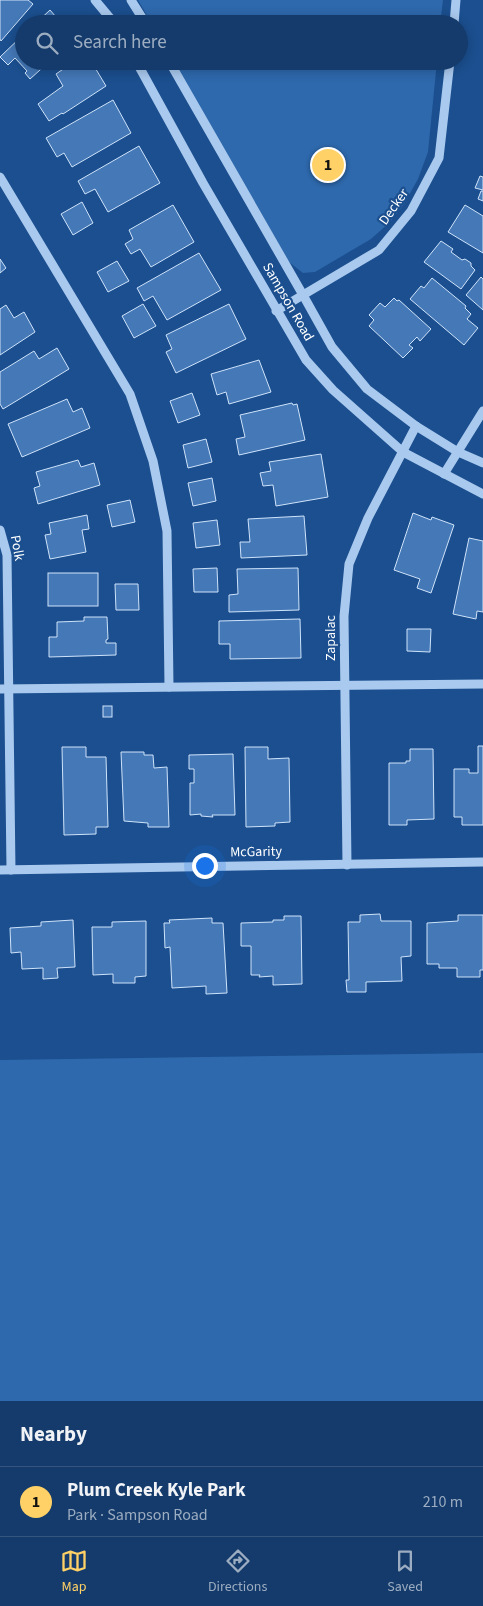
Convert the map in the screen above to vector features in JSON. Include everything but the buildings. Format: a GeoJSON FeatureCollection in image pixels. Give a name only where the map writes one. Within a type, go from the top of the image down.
{"type":"FeatureCollection","features":[{"type":"Feature","properties":{"kind":"street"},"geometry":{"type":"LineString","coordinates":[[95,0],[108,15]]}},
{"type":"Feature","properties":{"kind":"street"},"geometry":{"type":"LineString","coordinates":[[131,0],[140,15]]}},
{"type":"Feature","properties":{"kind":"street"},"geometry":{"type":"LineString","coordinates":[[455,15],[456,0]]}},
{"type":"Feature","properties":{"kind":"street","name":"Sampson Road"},"geometry":{"type":"LineString","coordinates":[[141,70],[276,311],[306,360],[333,390],[403,452],[483,494]]}},
{"type":"Feature","properties":{"kind":"street","name":"Sampson Road"},"geometry":{"type":"LineString","coordinates":[[174,70],[332,347],[366,389],[416,426],[458,452],[483,463]]}},
{"type":"Feature","properties":{"kind":"street","name":"Decker"},"geometry":{"type":"LineString","coordinates":[[276,311],[379,250],[411,211],[439,158],[449,70]]}},
{"type":"Feature","properties":{"kind":"street"},"geometry":{"type":"LineString","coordinates":[[0,177],[130,394],[153,462],[167,531],[169,687]]}},
{"type":"Feature","properties":{"kind":"street"},"geometry":{"type":"LineString","coordinates":[[444,474],[483,411]]}},
{"type":"Feature","properties":{"kind":"street","name":"Zapalac"},"geometry":{"type":"LineString","coordinates":[[347,865],[344,616],[349,564],[368,518],[416,426]]}},
{"type":"Feature","properties":{"kind":"street","name":"Polk"},"geometry":{"type":"LineString","coordinates":[[0,530],[7,555],[4,689],[11,870]]}},
{"type":"Feature","properties":{"kind":"street"},"geometry":{"type":"LineString","coordinates":[[4,689],[483,684]]}},
{"type":"Feature","properties":{"kind":"street","name":"McGarity"},"geometry":{"type":"LineString","coordinates":[[0,870],[483,862]]}},
{"type":"Feature","properties":{"kind":"shaded area"},"geometry":{"type":"Polygon","coordinates":[[[138,0],[443,0],[441,15],[147,15],[138,0]]]}},
{"type":"Feature","properties":{"kind":"shaded area"},"geometry":{"type":"Polygon","coordinates":[[[178,70],[436,70],[428,152],[418,179],[404,204],[389,223],[371,239],[315,272],[303,273],[289,262],[178,70]]]}},
{"type":"Feature","properties":{"kind":"shaded area"},"geometry":{"type":"Polygon","coordinates":[[[483,1053],[483,1401],[0,1401],[0,1060],[483,1053]]]}},
{"type":"Feature","properties":{"kind":"place","name":"Plum Creek Kyle Park"},"geometry":{"type":"Point","coordinates":[328,165]}}]}
